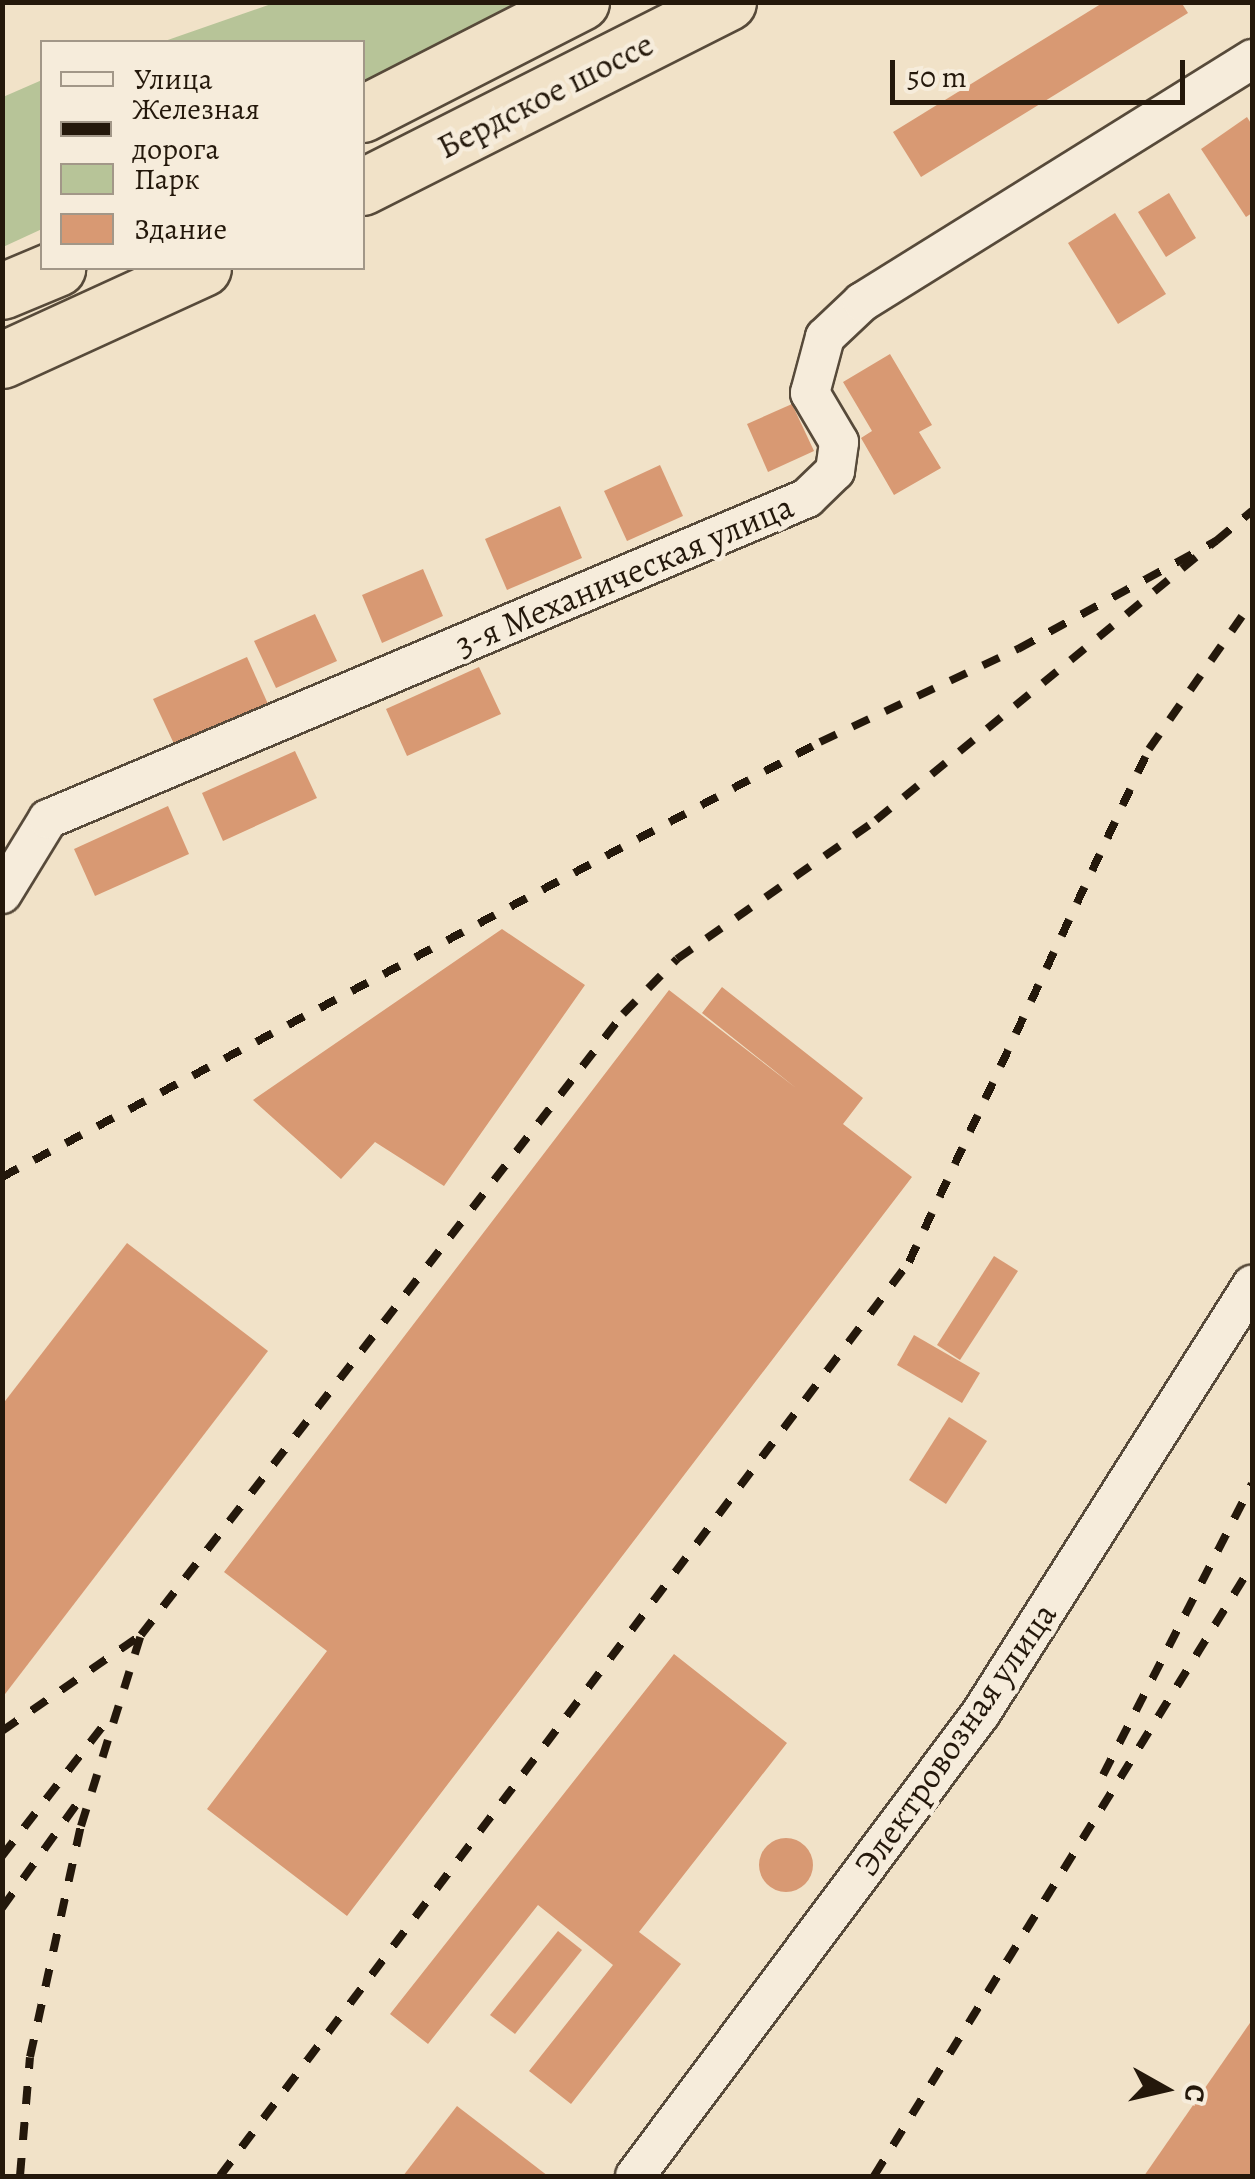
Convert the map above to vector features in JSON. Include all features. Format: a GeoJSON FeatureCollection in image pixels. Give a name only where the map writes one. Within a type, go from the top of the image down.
{"type":"FeatureCollection","features":[{"type":"Feature","properties":{"kind":"highway","name":"Бердское шоссе"},"geometry":{"type":"LineString","coordinates":[[365,112],[581,2]]}},
{"type":"Feature","properties":{"kind":"highway","name":"Бердское шоссе"},"geometry":{"type":"LineString","coordinates":[[365,185],[728,2]]}},
{"type":"Feature","properties":{"kind":"highway"},"geometry":{"type":"LineString","coordinates":[[2,290],[51,270]]}},
{"type":"Feature","properties":{"kind":"highway"},"geometry":{"type":"LineString","coordinates":[[2,360],[199,270]]}},
{"type":"Feature","properties":{"kind":"street","name":"3-я Механическая улица"},"geometry":{"type":"LineString","coordinates":[[2,894],[48,819],[807,498],[835,470],[839,442],[810,394],[825,337],[862,302],[1252,59]]}},
{"type":"Feature","properties":{"kind":"street","name":"Электровозная улица"},"geometry":{"type":"LineString","coordinates":[[634,2176],[982,1713],[1252,1286]]}},
{"type":"Feature","properties":{"kind":"green space"},"geometry":{"type":"Polygon","coordinates":[[[274,3],[533,3],[365,81],[365,40],[168,40],[274,3]]]}},
{"type":"Feature","properties":{"kind":"green space"},"geometry":{"type":"Polygon","coordinates":[[[40,81],[40,230],[3,247],[3,97],[40,81]]]}},
{"type":"Feature","properties":{"kind":"building"},"geometry":{"type":"Polygon","coordinates":[[[1104,2],[1181,2],[1188,13],[921,177],[893,132],[1104,2]]]}},
{"type":"Feature","properties":{"kind":"building"},"geometry":{"type":"Polygon","coordinates":[[[1247,117],[1252,125],[1252,213],[1246,217],[1201,149],[1247,117]]]}},
{"type":"Feature","properties":{"kind":"building"},"geometry":{"type":"Polygon","coordinates":[[[1169,193],[1196,238],[1166,257],[1138,212],[1169,193]]]}},
{"type":"Feature","properties":{"kind":"building"},"geometry":{"type":"Polygon","coordinates":[[[1115,213],[1166,294],[1118,324],[1068,243],[1115,213]]]}},
{"type":"Feature","properties":{"kind":"building"},"geometry":{"type":"Polygon","coordinates":[[[890,354],[932,425],[919,432],[941,468],[894,495],[861,438],[872,431],[843,382],[890,354]]]}},
{"type":"Feature","properties":{"kind":"building"},"geometry":{"type":"Polygon","coordinates":[[[792,404],[814,451],[768,472],[747,424],[792,404]]]}},
{"type":"Feature","properties":{"kind":"building"},"geometry":{"type":"Polygon","coordinates":[[[660,465],[683,516],[627,541],[604,491],[660,465]]]}},
{"type":"Feature","properties":{"kind":"building"},"geometry":{"type":"Polygon","coordinates":[[[560,506],[582,558],[507,590],[485,539],[560,506]]]}},
{"type":"Feature","properties":{"kind":"building"},"geometry":{"type":"Polygon","coordinates":[[[423,569],[443,616],[382,643],[362,595],[423,569]]]}},
{"type":"Feature","properties":{"kind":"building"},"geometry":{"type":"Polygon","coordinates":[[[315,614],[337,661],[276,688],[254,641],[315,614]]]}},
{"type":"Feature","properties":{"kind":"building"},"geometry":{"type":"Polygon","coordinates":[[[247,657],[268,704],[175,746],[153,699],[247,657]]]}},
{"type":"Feature","properties":{"kind":"building"},"geometry":{"type":"Polygon","coordinates":[[[479,667],[501,714],[407,756],[386,709],[479,667]]]}},
{"type":"Feature","properties":{"kind":"building"},"geometry":{"type":"Polygon","coordinates":[[[295,751],[317,798],[223,841],[202,793],[295,751]]]}},
{"type":"Feature","properties":{"kind":"building"},"geometry":{"type":"Polygon","coordinates":[[[168,806],[189,854],[95,896],[74,849],[168,806]]]}},
{"type":"Feature","properties":{"kind":"building"},"geometry":{"type":"Polygon","coordinates":[[[502,929],[585,985],[444,1186],[375,1142],[341,1179],[253,1100],[502,929]]]}},
{"type":"Feature","properties":{"kind":"building"},"geometry":{"type":"Polygon","coordinates":[[[722,987],[863,1098],[843,1124],[912,1177],[347,1916],[207,1809],[327,1651],[224,1572],[669,990],[796,1088],[702,1013],[722,987]]]}},
{"type":"Feature","properties":{"kind":"building"},"geometry":{"type":"Polygon","coordinates":[[[127,1243],[268,1351],[2,1698],[2,1405],[127,1243]]]}},
{"type":"Feature","properties":{"kind":"building"},"geometry":{"type":"Polygon","coordinates":[[[994,1256],[1018,1271],[960,1360],[937,1345],[994,1256]]]}},
{"type":"Feature","properties":{"kind":"building"},"geometry":{"type":"Polygon","coordinates":[[[914,1335],[980,1373],[962,1403],[897,1365],[914,1335]]]}},
{"type":"Feature","properties":{"kind":"building"},"geometry":{"type":"Polygon","coordinates":[[[949,1417],[987,1441],[946,1504],[909,1480],[949,1417]]]}},
{"type":"Feature","properties":{"kind":"building"},"geometry":{"type":"Polygon","coordinates":[[[674,1654],[787,1743],[639,1932],[681,1964],[571,2104],[529,2071],[613,1965],[538,1905],[428,2044],[390,2014],[674,1654]]]}},
{"type":"Feature","properties":{"kind":"building"},"geometry":{"type":"Polygon","coordinates":[[[786,1838],[805,1846],[813,1865],[805,1884],[786,1892],[767,1884],[759,1865],[767,1846],[786,1838]]]}},
{"type":"Feature","properties":{"kind":"building"},"geometry":{"type":"Polygon","coordinates":[[[558,1931],[582,1950],[515,2034],[490,2015],[558,1931]]]}},
{"type":"Feature","properties":{"kind":"building"},"geometry":{"type":"Polygon","coordinates":[[[1252,2020],[1252,2176],[1144,2176],[1252,2020]]]}},
{"type":"Feature","properties":{"kind":"building"},"geometry":{"type":"Polygon","coordinates":[[[457,2106],[548,2176],[403,2176],[457,2106]]]}},
{"type":"Feature","properties":{"kind":"railway"},"geometry":{"type":"LineString","coordinates":[[2,1177],[820,742],[1018,649],[1216,541],[1252,511]]}},
{"type":"Feature","properties":{"kind":"railway"},"geometry":{"type":"LineString","coordinates":[[2,1731],[141,1635],[623,1014],[677,959],[876,820],[1216,541]]}},
{"type":"Feature","properties":{"kind":"railway"},"geometry":{"type":"LineString","coordinates":[[220,2176],[909,1262],[1149,749],[1252,602]]}},
{"type":"Feature","properties":{"kind":"railway"},"geometry":{"type":"LineString","coordinates":[[1103,1775],[1252,1484]]}},
{"type":"Feature","properties":{"kind":"railway"},"geometry":{"type":"LineString","coordinates":[[874,2176],[1252,1565]]}},
{"type":"Feature","properties":{"kind":"railway"},"geometry":{"type":"LineString","coordinates":[[20,2176],[30,2057],[81,1826],[141,1635]]}},
{"type":"Feature","properties":{"kind":"railway"},"geometry":{"type":"LineString","coordinates":[[2,1856],[110,1717]]}},
{"type":"Feature","properties":{"kind":"railway"},"geometry":{"type":"LineString","coordinates":[[2,1908],[84,1794]]}}]}
